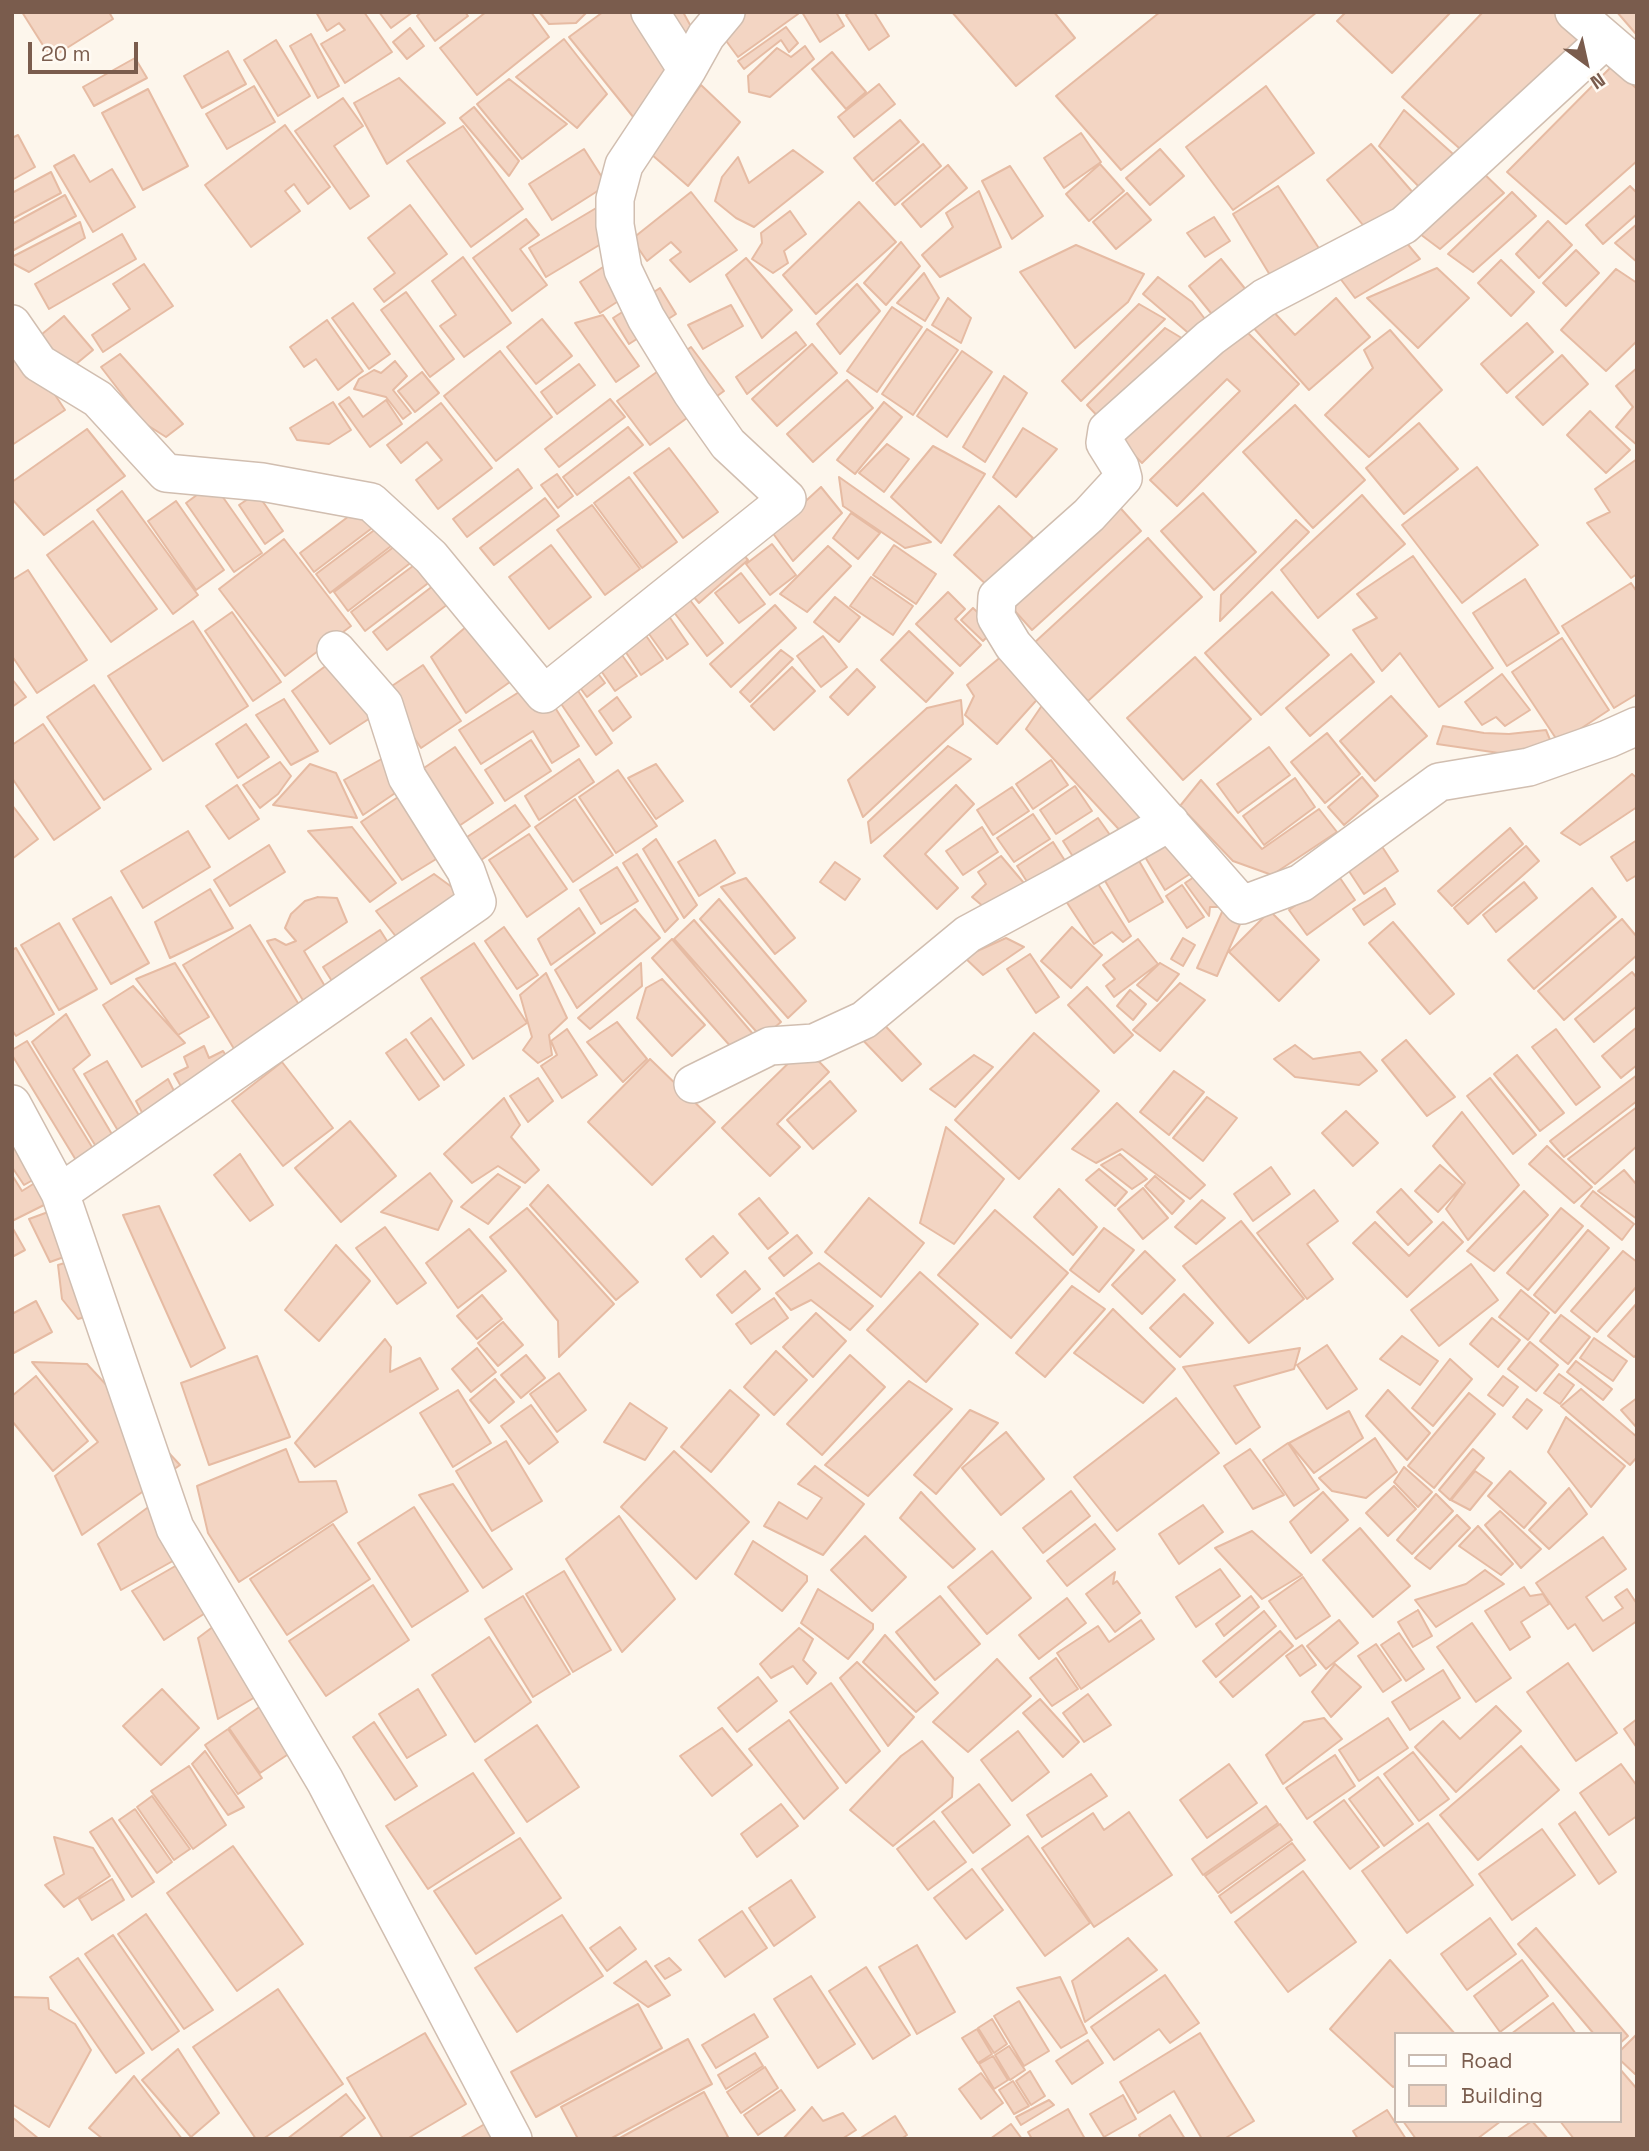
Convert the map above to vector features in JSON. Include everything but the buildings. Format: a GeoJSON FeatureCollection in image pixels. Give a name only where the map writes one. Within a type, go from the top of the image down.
{"type":"FeatureCollection","features":[{"type":"Feature","properties":{"kind":"street"},"geometry":{"type":"LineString","coordinates":[[650,12],[687,70]]}},
{"type":"Feature","properties":{"kind":"street"},"geometry":{"type":"LineString","coordinates":[[12,324],[39,363],[98,399],[166,473],[262,482],[371,502],[431,557],[544,694],[787,499],[728,444],[699,403],[646,318],[623,270],[615,225],[615,199],[624,165],[687,70],[706,36],[726,12]]}},
{"type":"Feature","properties":{"kind":"street"},"geometry":{"type":"LineString","coordinates":[[1574,12],[1637,66]]}},
{"type":"Feature","properties":{"kind":"street"},"geometry":{"type":"LineString","coordinates":[[1605,40],[1404,225],[1264,298],[1210,338],[1107,430],[1105,443],[1120,467],[1123,478],[1090,515],[997,597],[996,617],[1013,645],[1242,905],[1301,883],[1439,782],[1529,767],[1637,726]]}},
{"type":"Feature","properties":{"kind":"street"},"geometry":{"type":"LineString","coordinates":[[60,1193],[477,902],[466,871],[407,777],[384,705],[336,650]]}},
{"type":"Feature","properties":{"kind":"street"},"geometry":{"type":"LineString","coordinates":[[693,1084],[770,1046],[814,1043],[864,1020],[968,934],[1170,822]]}},
{"type":"Feature","properties":{"kind":"street"},"geometry":{"type":"LineString","coordinates":[[12,1104],[60,1193],[175,1528],[325,1781],[513,2139]]}}]}
